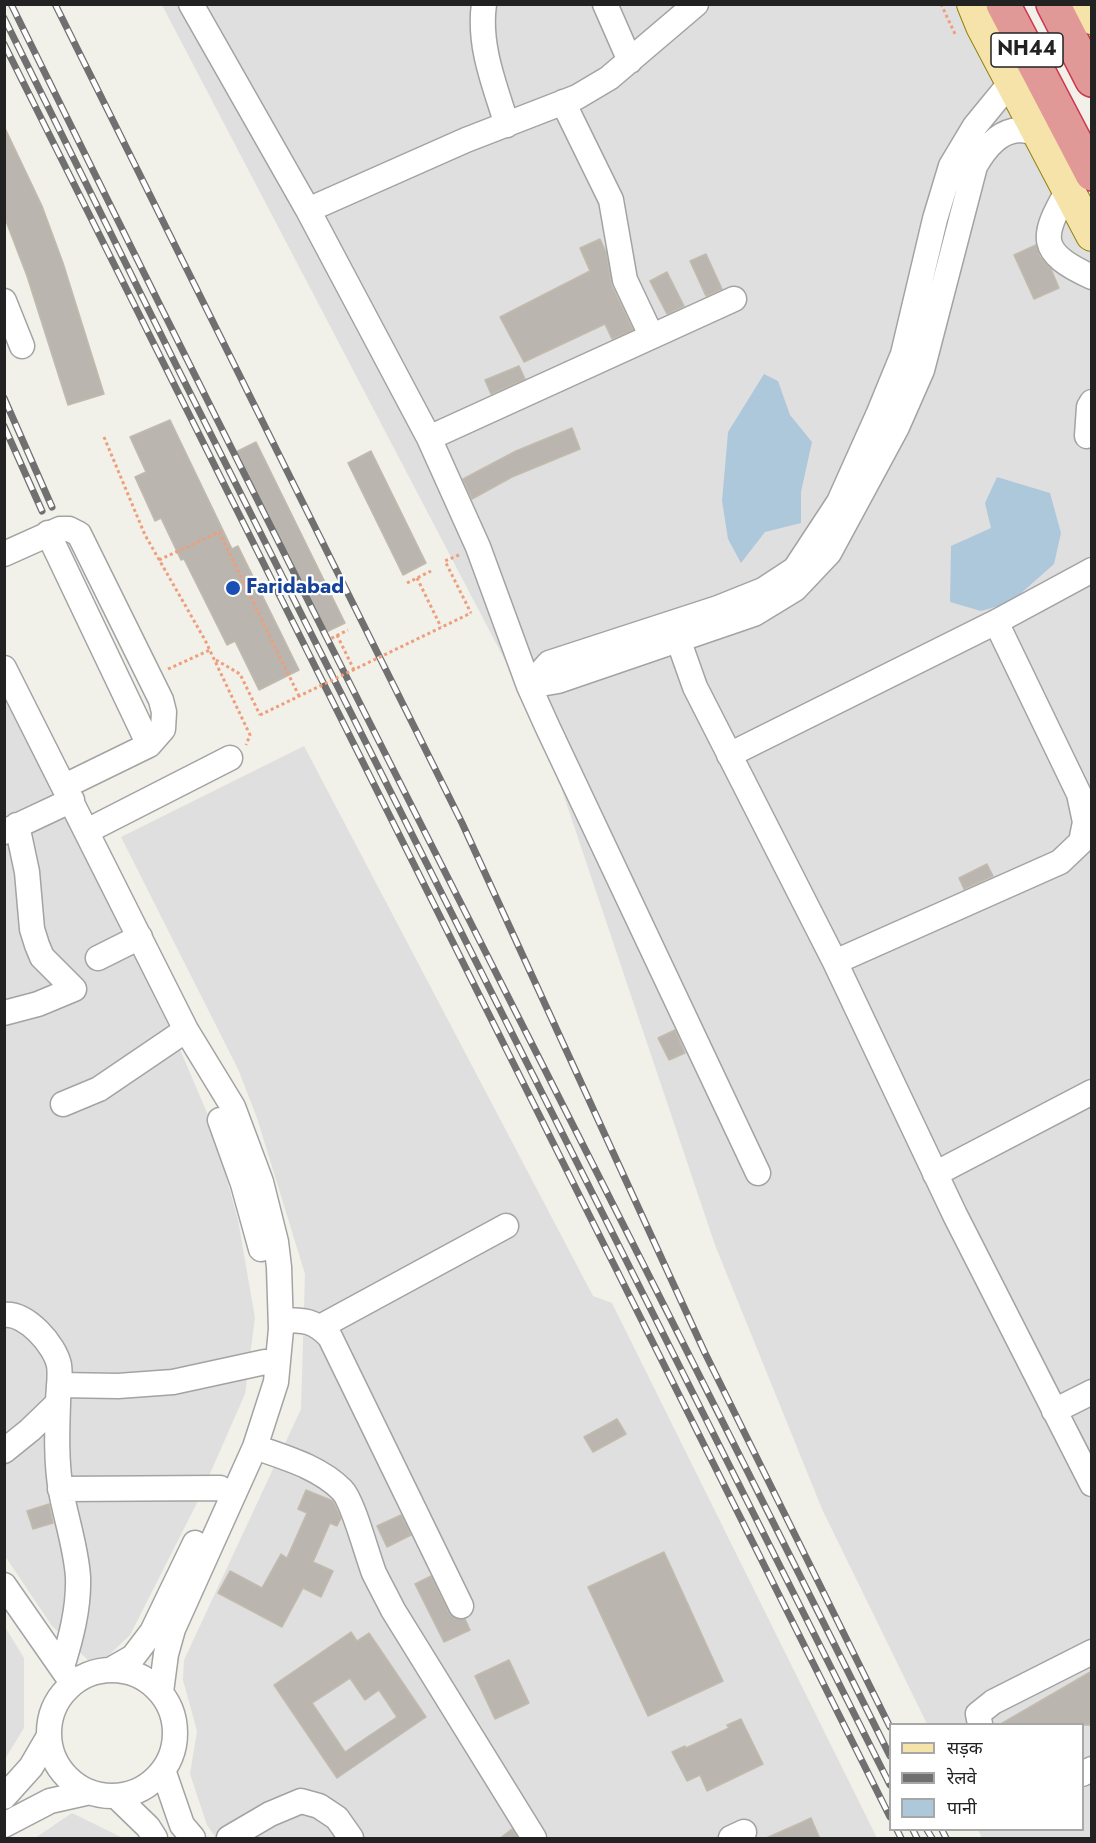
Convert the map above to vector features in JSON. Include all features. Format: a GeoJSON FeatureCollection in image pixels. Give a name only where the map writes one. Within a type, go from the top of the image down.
{"type":"FeatureCollection","features":[{"type":"Feature","properties":{"kind":"highway"},"geometry":{"type":"LineString","coordinates":[[986,4],[1051,96]]}},
{"type":"Feature","properties":{"kind":"highway","name":"NH44"},"geometry":{"type":"LineString","coordinates":[[1003,4],[1051,96],[1080,182]]}},
{"type":"Feature","properties":{"kind":"highway","name":"NH44"},"geometry":{"type":"LineString","coordinates":[[1053,4],[1092,80]]}},
{"type":"Feature","properties":{"kind":"main road"},"geometry":{"type":"LineString","coordinates":[[973,4],[1038,133],[1080,182],[1092,235]]}},
{"type":"Feature","properties":{"kind":"main road"},"geometry":{"type":"LineString","coordinates":[[1084,4],[1092,18]]}},
{"type":"Feature","properties":{"kind":"street"},"geometry":{"type":"LineString","coordinates":[[191,4],[308,210],[429,438],[478,546],[530,687],[758,1173]]}},
{"type":"Feature","properties":{"kind":"street"},"geometry":{"type":"LineString","coordinates":[[484,4],[484,44],[507,125]]}},
{"type":"Feature","properties":{"kind":"street"},"geometry":{"type":"LineString","coordinates":[[605,4],[630,62]]}},
{"type":"Feature","properties":{"kind":"street"},"geometry":{"type":"LineString","coordinates":[[308,210],[466,140],[577,97],[630,62],[696,4]]}},
{"type":"Feature","properties":{"kind":"street"},"geometry":{"type":"LineString","coordinates":[[530,687],[549,663],[718,608],[763,590],[795,569],[839,502],[903,354],[935,219],[951,166],[975,126],[1011,82]]}},
{"type":"Feature","properties":{"kind":"street"},"geometry":{"type":"LineString","coordinates":[[563,102],[611,200],[625,280],[651,335]]}},
{"type":"Feature","properties":{"kind":"street"},"geometry":{"type":"LineString","coordinates":[[530,687],[558,681],[754,614],[795,590],[828,553],[897,427],[922,370],[975,166],[984,150],[1004,134],[1019,130],[1038,133]]}},
{"type":"Feature","properties":{"kind":"street"},"geometry":{"type":"LineString","coordinates":[[1080,182],[1052,218],[1048,233],[1050,246],[1057,257],[1092,277]]}},
{"type":"Feature","properties":{"kind":"street"},"geometry":{"type":"LineString","coordinates":[[429,438],[734,299]]}},
{"type":"Feature","properties":{"kind":"street"},"geometry":{"type":"LineString","coordinates":[[4,301],[22,346]]}},
{"type":"Feature","properties":{"kind":"street"},"geometry":{"type":"LineString","coordinates":[[1087,436],[1089,407],[1092,402]]}},
{"type":"Feature","properties":{"kind":"street"},"geometry":{"type":"LineString","coordinates":[[4,554],[60,529],[69,529],[79,534],[150,678],[164,712],[164,729],[149,745],[11,829],[27,872],[32,929],[37,945],[42,957],[74,989],[38,1004],[4,1013]]}},
{"type":"Feature","properties":{"kind":"street"},"geometry":{"type":"LineString","coordinates":[[48,533],[149,745]]}},
{"type":"Feature","properties":{"kind":"street"},"geometry":{"type":"LineString","coordinates":[[729,755],[996,622],[1092,570]]}},
{"type":"Feature","properties":{"kind":"street"},"geometry":{"type":"LineString","coordinates":[[835,962],[1060,862],[1081,842],[1085,822],[1079,794],[996,622]]}},
{"type":"Feature","properties":{"kind":"street"},"geometry":{"type":"LineString","coordinates":[[678,639],[695,687],[835,962],[935,1174],[1092,1484]]}},
{"type":"Feature","properties":{"kind":"street"},"geometry":{"type":"LineString","coordinates":[[4,668],[186,1030],[233,1107],[261,1182],[276,1242],[281,1320],[276,1382],[255,1447],[173,1629],[166,1654],[161,1692]]}},
{"type":"Feature","properties":{"kind":"street"},"geometry":{"type":"LineString","coordinates":[[87,831],[230,758]]}},
{"type":"Feature","properties":{"kind":"street"},"geometry":{"type":"LineString","coordinates":[[98,958],[140,937]]}},
{"type":"Feature","properties":{"kind":"street"},"geometry":{"type":"LineString","coordinates":[[63,1104],[99,1089],[186,1030]]}},
{"type":"Feature","properties":{"kind":"street"},"geometry":{"type":"LineString","coordinates":[[4,1585],[68,1676],[80,1678],[112,1670],[133,1658],[152,1632],[252,1417],[265,1362],[266,1265],[243,1184],[201,1057]]}},
{"type":"Feature","properties":{"kind":"street"},"geometry":{"type":"LineString","coordinates":[[935,1174],[1092,1092]]}},
{"type":"Feature","properties":{"kind":"street"},"geometry":{"type":"LineString","coordinates":[[320,1327],[506,1226]]}},
{"type":"Feature","properties":{"kind":"street"},"geometry":{"type":"LineString","coordinates":[[4,1315],[15,1314],[25,1319],[50,1343],[59,1366],[57,1438],[60,1489],[76,1557],[78,1579],[68,1676],[64,1692],[50,1720],[49,1736],[52,1754],[68,1778],[90,1792]]}},
{"type":"Feature","properties":{"kind":"street"},"geometry":{"type":"LineString","coordinates":[[281,1320],[301,1320],[320,1327],[330,1337],[461,1606]]}},
{"type":"Feature","properties":{"kind":"street"},"geometry":{"type":"LineString","coordinates":[[4,1451],[30,1430],[58,1394],[173,1382],[265,1362]]}},
{"type":"Feature","properties":{"kind":"street"},"geometry":{"type":"LineString","coordinates":[[1054,1411],[1092,1392]]}},
{"type":"Feature","properties":{"kind":"street"},"geometry":{"type":"LineString","coordinates":[[255,1447],[314,1470],[344,1492],[351,1505],[375,1575],[393,1610],[534,1839]]}},
{"type":"Feature","properties":{"kind":"street"},"geometry":{"type":"LineString","coordinates":[[60,1489],[220,1488]]}},
{"type":"Feature","properties":{"kind":"street"},"geometry":{"type":"LineString","coordinates":[[980,1723],[978,1714],[993,1702],[1092,1652]]}},
{"type":"Feature","properties":{"kind":"street"},"geometry":{"type":"LineString","coordinates":[[4,1825],[50,1801],[90,1792],[116,1796],[142,1789],[163,1770],[174,1747],[173,1713],[161,1692],[146,1679],[125,1671],[112,1670]]}},
{"type":"Feature","properties":{"kind":"street"},"geometry":{"type":"LineString","coordinates":[[4,1797],[31,1767],[49,1736]]}},
{"type":"Feature","properties":{"kind":"street"},"geometry":{"type":"LineString","coordinates":[[163,1770],[182,1825],[192,1839]]}},
{"type":"Feature","properties":{"kind":"street"},"geometry":{"type":"LineString","coordinates":[[116,1796],[148,1827],[155,1839]]}},
{"type":"Feature","properties":{"kind":"street"},"geometry":{"type":"LineString","coordinates":[[229,1839],[270,1814],[301,1801],[319,1806],[337,1818],[351,1839]]}},
{"type":"Feature","properties":{"kind":"path"},"geometry":{"type":"LineString","coordinates":[[941,4],[955,34]]}},
{"type":"Feature","properties":{"kind":"path"},"geometry":{"type":"LineString","coordinates":[[104,437],[145,535],[210,650],[250,735],[245,747],[230,758]]}},
{"type":"Feature","properties":{"kind":"path"},"geometry":{"type":"LineString","coordinates":[[159,560],[219,532],[299,696]]}},
{"type":"Feature","properties":{"kind":"path"},"geometry":{"type":"LineString","coordinates":[[214,659],[240,674],[260,715],[471,613],[445,561]]}},
{"type":"Feature","properties":{"kind":"path"},"geometry":{"type":"LineString","coordinates":[[407,583],[431,571]]}},
{"type":"Feature","properties":{"kind":"path"},"geometry":{"type":"LineString","coordinates":[[417,578],[441,627]]}},
{"type":"Feature","properties":{"kind":"path"},"geometry":{"type":"LineString","coordinates":[[326,641],[348,630]]}},
{"type":"Feature","properties":{"kind":"path"},"geometry":{"type":"LineString","coordinates":[[337,635],[354,670]]}},
{"type":"Feature","properties":{"kind":"path"},"geometry":{"type":"LineString","coordinates":[[150,678],[210,650]]}},
{"type":"Feature","properties":{"kind":"shaded area"},"geometry":{"type":"Polygon","coordinates":[[[162,5],[964,5],[1091,235],[1091,1838],[982,1838],[978,1831],[1084,1831],[1084,1723],[927,1723],[822,1509],[715,1245],[542,731],[162,5]]]}},
{"type":"Feature","properties":{"kind":"shaded area"},"geometry":{"type":"Polygon","coordinates":[[[4,698],[163,1010],[211,1122],[238,1220],[255,1318],[245,1394],[198,1501],[130,1635],[108,1656],[88,1660],[52,1626],[5,1556],[4,698]]]}},
{"type":"Feature","properties":{"kind":"shaded area"},"geometry":{"type":"Polygon","coordinates":[[[304,746],[593,1296],[612,1303],[877,1838],[216,1838],[207,1825],[190,1774],[197,1731],[183,1680],[184,1660],[301,1409],[305,1274],[257,1118],[238,1069],[121,837],[304,746]]]}},
{"type":"Feature","properties":{"kind":"shaded area"},"geometry":{"type":"Polygon","coordinates":[[[5,1627],[24,1658],[24,1728],[5,1759],[5,1627]]]}},
{"type":"Feature","properties":{"kind":"shaded area"},"geometry":{"type":"Polygon","coordinates":[[[72,1813],[123,1838],[35,1838],[72,1813]]]}},
{"type":"Feature","properties":{"kind":"water"},"geometry":{"type":"Polygon","coordinates":[[[764,374],[778,381],[790,415],[812,442],[801,492],[801,523],[765,532],[741,563],[728,539],[722,501],[728,432],[764,374]]]}},
{"type":"Feature","properties":{"kind":"water"},"geometry":{"type":"Polygon","coordinates":[[[997,477],[1050,493],[1061,533],[1054,564],[1010,603],[981,611],[950,602],[951,546],[991,528],[985,503],[997,477]]]}},
{"type":"Feature","properties":{"kind":"building"},"geometry":{"type":"Polygon","coordinates":[[[4,126],[42,206],[63,263],[104,394],[68,405],[27,276],[4,216],[4,126]]]}},
{"type":"Feature","properties":{"kind":"building"},"geometry":{"type":"Polygon","coordinates":[[[600,239],[606,252],[612,286],[633,330],[612,339],[605,324],[524,362],[500,317],[590,271],[580,248],[600,239]]]}},
{"type":"Feature","properties":{"kind":"building"},"geometry":{"type":"Polygon","coordinates":[[[1036,245],[1040,257],[1051,269],[1059,288],[1034,299],[1014,255],[1036,245]]]}},
{"type":"Feature","properties":{"kind":"building"},"geometry":{"type":"Polygon","coordinates":[[[706,254],[722,289],[706,296],[690,261],[706,254]]]}},
{"type":"Feature","properties":{"kind":"building"},"geometry":{"type":"Polygon","coordinates":[[[667,272],[684,306],[667,314],[650,281],[667,272]]]}},
{"type":"Feature","properties":{"kind":"building"},"geometry":{"type":"Polygon","coordinates":[[[519,366],[525,379],[491,394],[485,380],[519,366]]]}},
{"type":"Feature","properties":{"kind":"building"},"geometry":{"type":"Polygon","coordinates":[[[170,420],[232,549],[238,546],[299,670],[259,690],[235,641],[227,645],[161,518],[155,521],[135,477],[146,472],[130,437],[170,420]]]}},
{"type":"Feature","properties":{"kind":"building"},"geometry":{"type":"Polygon","coordinates":[[[572,428],[580,449],[512,477],[472,499],[463,479],[516,451],[572,428]]]}},
{"type":"Feature","properties":{"kind":"building"},"geometry":{"type":"Polygon","coordinates":[[[256,442],[345,623],[322,634],[234,453],[256,442]]]}},
{"type":"Feature","properties":{"kind":"building"},"geometry":{"type":"Polygon","coordinates":[[[371,451],[426,563],[403,575],[348,463],[371,451]]]}},
{"type":"Feature","properties":{"kind":"building"},"geometry":{"type":"Polygon","coordinates":[[[987,864],[993,876],[964,889],[959,878],[987,864]]]}},
{"type":"Feature","properties":{"kind":"building"},"geometry":{"type":"Polygon","coordinates":[[[675,1030],[685,1053],[669,1060],[658,1038],[675,1030]]]}},
{"type":"Feature","properties":{"kind":"building"},"geometry":{"type":"Polygon","coordinates":[[[617,1419],[626,1434],[593,1452],[584,1437],[617,1419]]]}},
{"type":"Feature","properties":{"kind":"building"},"geometry":{"type":"Polygon","coordinates":[[[306,1490],[333,1501],[341,1518],[337,1526],[330,1523],[313,1562],[333,1571],[321,1597],[303,1588],[282,1627],[218,1593],[230,1571],[262,1588],[281,1554],[287,1558],[307,1513],[298,1509],[306,1490]]]}},
{"type":"Feature","properties":{"kind":"building"},"geometry":{"type":"Polygon","coordinates":[[[49,1504],[53,1523],[33,1529],[27,1511],[49,1504]]]}},
{"type":"Feature","properties":{"kind":"building"},"geometry":{"type":"Polygon","coordinates":[[[401,1515],[411,1535],[387,1547],[377,1526],[401,1515]]]}},
{"type":"Feature","properties":{"kind":"building"},"geometry":{"type":"Polygon","coordinates":[[[664,1552],[723,1681],[648,1716],[588,1587],[664,1552]]]}},
{"type":"Feature","properties":{"kind":"building"},"geometry":{"type":"Polygon","coordinates":[[[431,1576],[449,1613],[454,1618],[465,1619],[470,1630],[444,1642],[415,1584],[431,1576]]]}},
{"type":"Feature","properties":{"kind":"building"},"geometry":{"type":"Polygon","coordinates":[[[351,1632],[357,1641],[369,1633],[426,1717],[337,1778],[274,1685],[351,1632]],[[350,1678],[312,1703],[345,1752],[397,1717],[379,1690],[365,1700],[350,1678]]]}},
{"type":"Feature","properties":{"kind":"building"},"geometry":{"type":"Polygon","coordinates":[[[509,1660],[529,1703],[495,1719],[475,1676],[509,1660]]]}},
{"type":"Feature","properties":{"kind":"building"},"geometry":{"type":"Polygon","coordinates":[[[1092,1671],[1092,1725],[1084,1725],[1084,1723],[1002,1723],[1092,1671]]]}},
{"type":"Feature","properties":{"kind":"building"},"geometry":{"type":"Polygon","coordinates":[[[741,1719],[763,1764],[707,1791],[700,1775],[687,1781],[672,1752],[729,1728],[727,1725],[741,1719]]]}},
{"type":"Feature","properties":{"kind":"building"},"geometry":{"type":"Polygon","coordinates":[[[811,1818],[820,1839],[764,1839],[798,1824],[811,1818]]]}},
{"type":"Feature","properties":{"kind":"building"},"geometry":{"type":"Polygon","coordinates":[[[512,1829],[518,1839],[499,1839],[512,1829]]]}},
{"type":"Feature","properties":{"kind":"railway"},"geometry":{"type":"LineString","coordinates":[[11,4],[229,443],[889,1754]]}},
{"type":"Feature","properties":{"kind":"railway"},"geometry":{"type":"LineString","coordinates":[[55,4],[462,823],[705,1353],[889,1725]]}},
{"type":"Feature","properties":{"kind":"railway"},"geometry":{"type":"LineString","coordinates":[[4,18],[889,1783]]}},
{"type":"Feature","properties":{"kind":"railway"},"geometry":{"type":"LineString","coordinates":[[4,44],[889,1815]]}},
{"type":"Feature","properties":{"kind":"railway"},"geometry":{"type":"LineString","coordinates":[[4,398],[52,507]]}},
{"type":"Feature","properties":{"kind":"railway"},"geometry":{"type":"LineString","coordinates":[[4,426],[42,511]]}},
{"type":"Feature","properties":{"kind":"railway"},"geometry":{"type":"LineString","coordinates":[[898,1831],[901,1838]]}},
{"type":"Feature","properties":{"kind":"railway"},"geometry":{"type":"LineString","coordinates":[[914,1831],[917,1838]]}},
{"type":"Feature","properties":{"kind":"railway"},"geometry":{"type":"LineString","coordinates":[[928,1831],[932,1838]]}},
{"type":"Feature","properties":{"kind":"railway"},"geometry":{"type":"LineString","coordinates":[[942,1831],[946,1838]]}},
{"type":"Feature","properties":{"kind":"place","name":"Faridabad"},"geometry":{"type":"Point","coordinates":[233,588]}}]}
